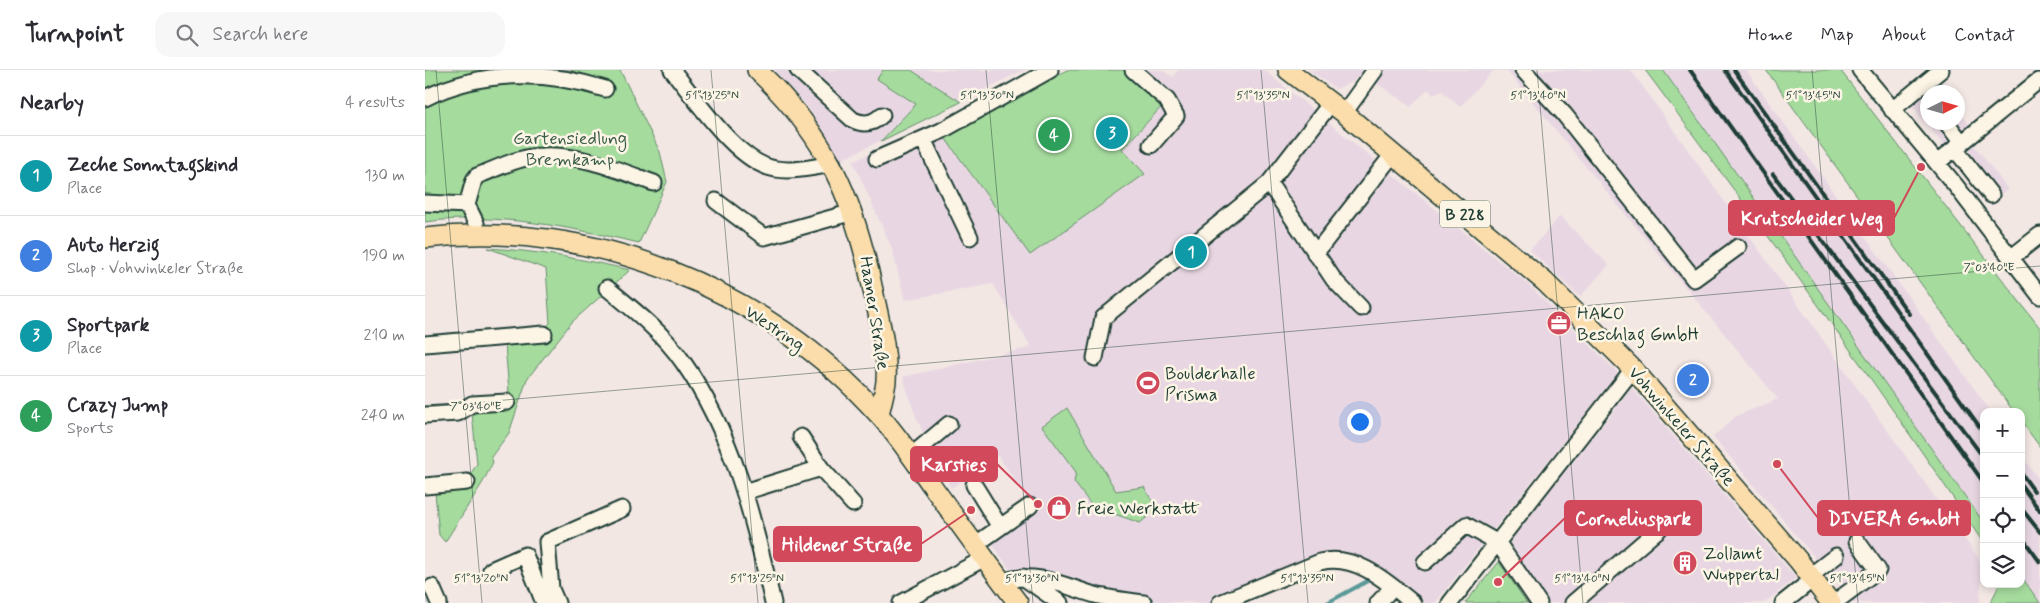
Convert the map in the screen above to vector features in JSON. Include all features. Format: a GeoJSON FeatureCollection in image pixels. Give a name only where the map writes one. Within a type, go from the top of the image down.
{"type":"FeatureCollection","features":[{"type":"Feature","properties":{"kind":"main road","name":"Haaner Straße"},"geometry":{"type":"LineString","coordinates":[[757,70],[794,107],[833,164],[853,212],[864,247],[884,344],[886,382],[879,415]]}},
{"type":"Feature","properties":{"kind":"main road","name":"Vohwinkeler Straße"},"geometry":{"type":"LineString","coordinates":[[1288,70],[1338,108],[1545,282],[1633,369],[1833,603]]}},
{"type":"Feature","properties":{"kind":"main road","name":"Westring"},"geometry":{"type":"LineString","coordinates":[[425,238],[476,234],[515,235],[598,248],[668,269],[754,312],[813,354],[879,415],[1018,603]]}},
{"type":"Feature","properties":{"kind":"street"},"geometry":{"type":"LineString","coordinates":[[425,98],[445,85],[476,74],[538,70],[583,80],[605,89]]}},
{"type":"Feature","properties":{"kind":"street"},"geometry":{"type":"LineString","coordinates":[[672,70],[719,129],[751,158],[764,166],[790,170],[833,164]]}},
{"type":"Feature","properties":{"kind":"street"},"geometry":{"type":"LineString","coordinates":[[798,70],[853,120],[861,124],[876,122],[882,115]]}},
{"type":"Feature","properties":{"kind":"street"},"geometry":{"type":"LineString","coordinates":[[877,159],[923,139],[1050,70]]}},
{"type":"Feature","properties":{"kind":"street"},"geometry":{"type":"LineString","coordinates":[[1133,70],[1167,100],[1176,116],[1151,145]]}},
{"type":"Feature","properties":{"kind":"street"},"geometry":{"type":"LineString","coordinates":[[1095,358],[1103,318],[1269,183],[1375,70]]}},
{"type":"Feature","properties":{"kind":"street"},"geometry":{"type":"LineString","coordinates":[[1523,70],[1564,114],[1694,279],[1738,247]]}},
{"type":"Feature","properties":{"kind":"street"},"geometry":{"type":"LineString","coordinates":[[1860,70],[2012,257],[2040,296]]}},
{"type":"Feature","properties":{"kind":"street"},"geometry":{"type":"LineString","coordinates":[[1929,85],[1941,70]]}},
{"type":"Feature","properties":{"kind":"street"},"geometry":{"type":"LineString","coordinates":[[1937,164],[1997,116],[2003,108],[2037,78]]}},
{"type":"Feature","properties":{"kind":"street"},"geometry":{"type":"LineString","coordinates":[[1893,110],[1920,95]]}},
{"type":"Feature","properties":{"kind":"street"},"geometry":{"type":"LineString","coordinates":[[1952,130],[1963,143],[1991,195]]}},
{"type":"Feature","properties":{"kind":"street"},"geometry":{"type":"LineString","coordinates":[[923,139],[969,237]]}},
{"type":"Feature","properties":{"kind":"street"},"geometry":{"type":"LineString","coordinates":[[1315,254],[1393,154]]}},
{"type":"Feature","properties":{"kind":"street"},"geometry":{"type":"LineString","coordinates":[[476,234],[476,223],[467,205],[474,180],[477,176],[515,161],[541,156],[571,158],[654,183]]}},
{"type":"Feature","properties":{"kind":"street"},"geometry":{"type":"LineString","coordinates":[[1269,183],[1334,280],[1361,308]]}},
{"type":"Feature","properties":{"kind":"street"},"geometry":{"type":"LineString","coordinates":[[716,200],[764,236],[853,212]]}},
{"type":"Feature","properties":{"kind":"street"},"geometry":{"type":"LineString","coordinates":[[425,203],[467,205]]}},
{"type":"Feature","properties":{"kind":"street"},"geometry":{"type":"LineString","coordinates":[[2012,257],[2040,235]]}},
{"type":"Feature","properties":{"kind":"street"},"geometry":{"type":"LineString","coordinates":[[607,288],[643,318],[683,361],[709,406],[744,492],[773,603]]}},
{"type":"Feature","properties":{"kind":"street"},"geometry":{"type":"LineString","coordinates":[[425,344],[544,334]]}},
{"type":"Feature","properties":{"kind":"street"},"geometry":{"type":"LineString","coordinates":[[1450,603],[1633,369]]}},
{"type":"Feature","properties":{"kind":"street"},"geometry":{"type":"LineString","coordinates":[[425,415],[458,413],[472,404],[507,402]]}},
{"type":"Feature","properties":{"kind":"street"},"geometry":{"type":"LineString","coordinates":[[911,456],[949,424]]}},
{"type":"Feature","properties":{"kind":"street"},"geometry":{"type":"LineString","coordinates":[[801,437],[821,468],[853,504]]}},
{"type":"Feature","properties":{"kind":"street"},"geometry":{"type":"LineString","coordinates":[[744,492],[821,468]]}},
{"type":"Feature","properties":{"kind":"street"},"geometry":{"type":"LineString","coordinates":[[425,486],[467,482]]}},
{"type":"Feature","properties":{"kind":"street"},"geometry":{"type":"LineString","coordinates":[[974,485],[1000,527]]}},
{"type":"Feature","properties":{"kind":"street"},"geometry":{"type":"LineString","coordinates":[[901,603],[980,552],[1000,527],[1030,506]]}},
{"type":"Feature","properties":{"kind":"street"},"geometry":{"type":"LineString","coordinates":[[557,603],[551,589],[547,542],[622,509]]}},
{"type":"Feature","properties":{"kind":"street"},"geometry":{"type":"LineString","coordinates":[[1425,562],[1466,525],[1498,543],[1539,603]]}},
{"type":"Feature","properties":{"kind":"street"},"geometry":{"type":"LineString","coordinates":[[1573,603],[1660,528]]}},
{"type":"Feature","properties":{"kind":"street"},"geometry":{"type":"LineString","coordinates":[[1833,603],[1878,570],[1857,541]]}},
{"type":"Feature","properties":{"kind":"street"},"geometry":{"type":"LineString","coordinates":[[491,570],[525,555],[544,603]]}},
{"type":"Feature","properties":{"kind":"street"},"geometry":{"type":"LineString","coordinates":[[1783,603],[1836,556]]}},
{"type":"Feature","properties":{"kind":"street"},"geometry":{"type":"LineString","coordinates":[[1220,603],[1333,558],[1374,572],[1413,603]]}},
{"type":"Feature","properties":{"kind":"street"},"geometry":{"type":"LineString","coordinates":[[1002,582],[1036,576],[1097,595],[1144,603]]}},
{"type":"Feature","properties":{"kind":"street"},"geometry":{"type":"LineString","coordinates":[[1023,577],[1060,603]]}},
{"type":"Feature","properties":{"kind":"street"},"geometry":{"type":"LineString","coordinates":[[432,587],[439,603]]}},
{"type":"Feature","properties":{"kind":"street"},"geometry":{"type":"LineString","coordinates":[[1379,603],[1393,587]]}},
{"type":"Feature","properties":{"kind":"shaded area"},"geometry":{"type":"Polygon","coordinates":[[[774,70],[1024,70],[841,160],[810,110],[774,70]]]}},
{"type":"Feature","properties":{"kind":"shaded area"},"geometry":{"type":"Polygon","coordinates":[[[1132,70],[1162,70],[1173,77],[1178,70],[1264,70],[1530,286],[1618,373],[1435,603],[1422,603],[1378,567],[1334,554],[1215,603],[1168,602],[1099,595],[1035,572],[1011,571],[984,532],[1027,498],[998,456],[951,488],[927,442],[913,409],[903,377],[1031,347],[993,284],[905,300],[892,249],[853,161],[937,126],[1122,149],[1132,70]]]}},
{"type":"Feature","properties":{"kind":"shaded area"},"geometry":{"type":"Polygon","coordinates":[[[1309,70],[1363,70],[1354,81],[1336,89],[1309,70]]]}},
{"type":"Feature","properties":{"kind":"shaded area"},"geometry":{"type":"Polygon","coordinates":[[[1384,70],[1494,70],[1460,107],[1442,91],[1433,95],[1428,89],[1411,107],[1375,82],[1384,70]]]}},
{"type":"Feature","properties":{"kind":"shaded area"},"geometry":{"type":"Polygon","coordinates":[[[1506,70],[1631,70],[1979,559],[1980,603],[1853,603],[1713,437],[1736,416],[1778,399],[1506,70]]]}},
{"type":"Feature","properties":{"kind":"shaded area"},"geometry":{"type":"Polygon","coordinates":[[[1663,70],[1746,70],[1988,408],[1980,408],[1980,517],[1663,70]]]}},
{"type":"Feature","properties":{"kind":"shaded area"},"geometry":{"type":"Polygon","coordinates":[[[1933,79],[1938,85],[1930,85],[1933,79]]]}},
{"type":"Feature","properties":{"kind":"shaded area"},"geometry":{"type":"Polygon","coordinates":[[[1920,97],[1920,115],[1911,104],[1920,97]]]}},
{"type":"Feature","properties":{"kind":"shaded area"},"geometry":{"type":"Polygon","coordinates":[[[1965,119],[1974,130],[1948,151],[1931,130],[1965,130],[1965,119]]]}},
{"type":"Feature","properties":{"kind":"shaded area"},"geometry":{"type":"Polygon","coordinates":[[[1971,141],[2008,189],[1992,201],[1951,156],[1971,141]]]}},
{"type":"Feature","properties":{"kind":"shaded area"},"geometry":{"type":"Polygon","coordinates":[[[1560,216],[1609,265],[1580,297],[1530,250],[1560,216]]]}},
{"type":"Feature","properties":{"kind":"shaded area"},"geometry":{"type":"Polygon","coordinates":[[[1632,388],[1796,578],[1764,603],[1528,603],[1497,558],[1632,388]]]}},
{"type":"Feature","properties":{"kind":"shaded area"},"geometry":{"type":"Polygon","coordinates":[[[2025,460],[2040,481],[2040,603],[2025,582],[2025,460]]]}},
{"type":"Feature","properties":{"kind":"green space","name":"Gartensiedlung Bremkamp"},"geometry":{"type":"Polygon","coordinates":[[[425,70],[620,70],[660,152],[667,182],[639,243],[560,227],[506,220],[452,219],[425,222],[425,70]]]}},
{"type":"Feature","properties":{"kind":"green space"},"geometry":{"type":"Polygon","coordinates":[[[883,70],[911,70],[961,102],[881,141],[916,104],[877,79],[883,70]]]}},
{"type":"Feature","properties":{"kind":"green space"},"geometry":{"type":"Polygon","coordinates":[[[1067,70],[1132,70],[1166,102],[1122,149],[1145,174],[1030,255],[940,131],[979,114],[1067,70]]]}},
{"type":"Feature","properties":{"kind":"green space"},"geometry":{"type":"Polygon","coordinates":[[[1645,70],[1663,70],[1980,517],[1980,538],[1860,364],[1645,70]]]}},
{"type":"Feature","properties":{"kind":"green space"},"geometry":{"type":"Polygon","coordinates":[[[1766,70],[1840,70],[2040,328],[2040,447],[2025,426],[2025,408],[2011,408],[1766,70]]]}},
{"type":"Feature","properties":{"kind":"green space"},"geometry":{"type":"Polygon","coordinates":[[[488,248],[560,256],[630,270],[572,322],[527,379],[509,433],[491,457],[493,462],[483,482],[445,542],[439,535],[434,481],[468,478],[477,464],[471,402],[507,398],[509,392],[504,332],[545,328],[550,323],[546,269],[488,248]]]}},
{"type":"Feature","properties":{"kind":"green space"},"geometry":{"type":"Polygon","coordinates":[[[1067,408],[1116,491],[1144,487],[1157,509],[1140,523],[1092,506],[1074,482],[1076,472],[1042,426],[1067,408]]]}},
{"type":"Feature","properties":{"kind":"green space"},"geometry":{"type":"Polygon","coordinates":[[[1499,562],[1527,603],[1465,603],[1499,562]]]}},
{"type":"Feature","properties":{"kind":"green space"},"geometry":{"type":"Polygon","coordinates":[[[2025,582],[2040,603],[1990,603],[1998,588],[2025,588],[2025,582]]]}},
{"type":"Feature","properties":{"kind":"waterway"},"geometry":{"type":"LineString","coordinates":[[1327,603],[1373,578]]}},
{"type":"Feature","properties":{"kind":"railway"},"geometry":{"type":"LineString","coordinates":[[1690,70],[1980,477]]}},
{"type":"Feature","properties":{"kind":"railway"},"geometry":{"type":"LineString","coordinates":[[1725,70],[1980,427]]}},
{"type":"Feature","properties":{"kind":"railway"},"geometry":{"type":"LineString","coordinates":[[1734,70],[1909,314]]}},
{"type":"Feature","properties":{"kind":"railway"},"geometry":{"type":"LineString","coordinates":[[1773,174],[1980,453]]}},
{"type":"Feature","properties":{"kind":"railway"},"geometry":{"type":"LineString","coordinates":[[2025,479],[2034,491]]}},
{"type":"Feature","properties":{"kind":"railway"},"geometry":{"type":"LineString","coordinates":[[2025,490],[2040,511]]}},
{"type":"Feature","properties":{"kind":"railway"},"geometry":{"type":"LineString","coordinates":[[2025,513],[2040,532]]}},
{"type":"Feature","properties":{"kind":"railway"},"geometry":{"type":"LineString","coordinates":[[2025,541],[2040,562]]}},
{"type":"Feature","properties":{"kind":"place","name":"Sportpark"},"geometry":{"type":"Point","coordinates":[1112,133]}},
{"type":"Feature","properties":{"kind":"place","name":"Crazy Jump"},"geometry":{"type":"Point","coordinates":[1054,135]}},
{"type":"Feature","properties":{"kind":"place","name":"Krutscheider Weg"},"geometry":{"type":"Point","coordinates":[1921,167]}},
{"type":"Feature","properties":{"kind":"place","name":"Zeche Sonntagskind"},"geometry":{"type":"Point","coordinates":[1191,252]}},
{"type":"Feature","properties":{"kind":"place","name":"HAKO Beschlag GmbH"},"geometry":{"type":"Point","coordinates":[1559,323]}},
{"type":"Feature","properties":{"kind":"place","name":"Auto Herzig"},"geometry":{"type":"Point","coordinates":[1693,380]}},
{"type":"Feature","properties":{"kind":"place","name":"Boulderhalle Prisma"},"geometry":{"type":"Point","coordinates":[1148,383]}},
{"type":"Feature","properties":{"kind":"place","name":"DIVERA GmbH"},"geometry":{"type":"Point","coordinates":[1777,464]}},
{"type":"Feature","properties":{"kind":"place","name":"Karsties"},"geometry":{"type":"Point","coordinates":[1038,504]}},
{"type":"Feature","properties":{"kind":"place","name":"Freie Werkstatt"},"geometry":{"type":"Point","coordinates":[1059,508]}},
{"type":"Feature","properties":{"kind":"place","name":"Hildener Straße"},"geometry":{"type":"Point","coordinates":[971,510]}},
{"type":"Feature","properties":{"kind":"place","name":"Zollamt Wuppertal"},"geometry":{"type":"Point","coordinates":[1685,563]}},
{"type":"Feature","properties":{"kind":"place","name":"Corneliuspark"},"geometry":{"type":"Point","coordinates":[1498,582]}}]}
